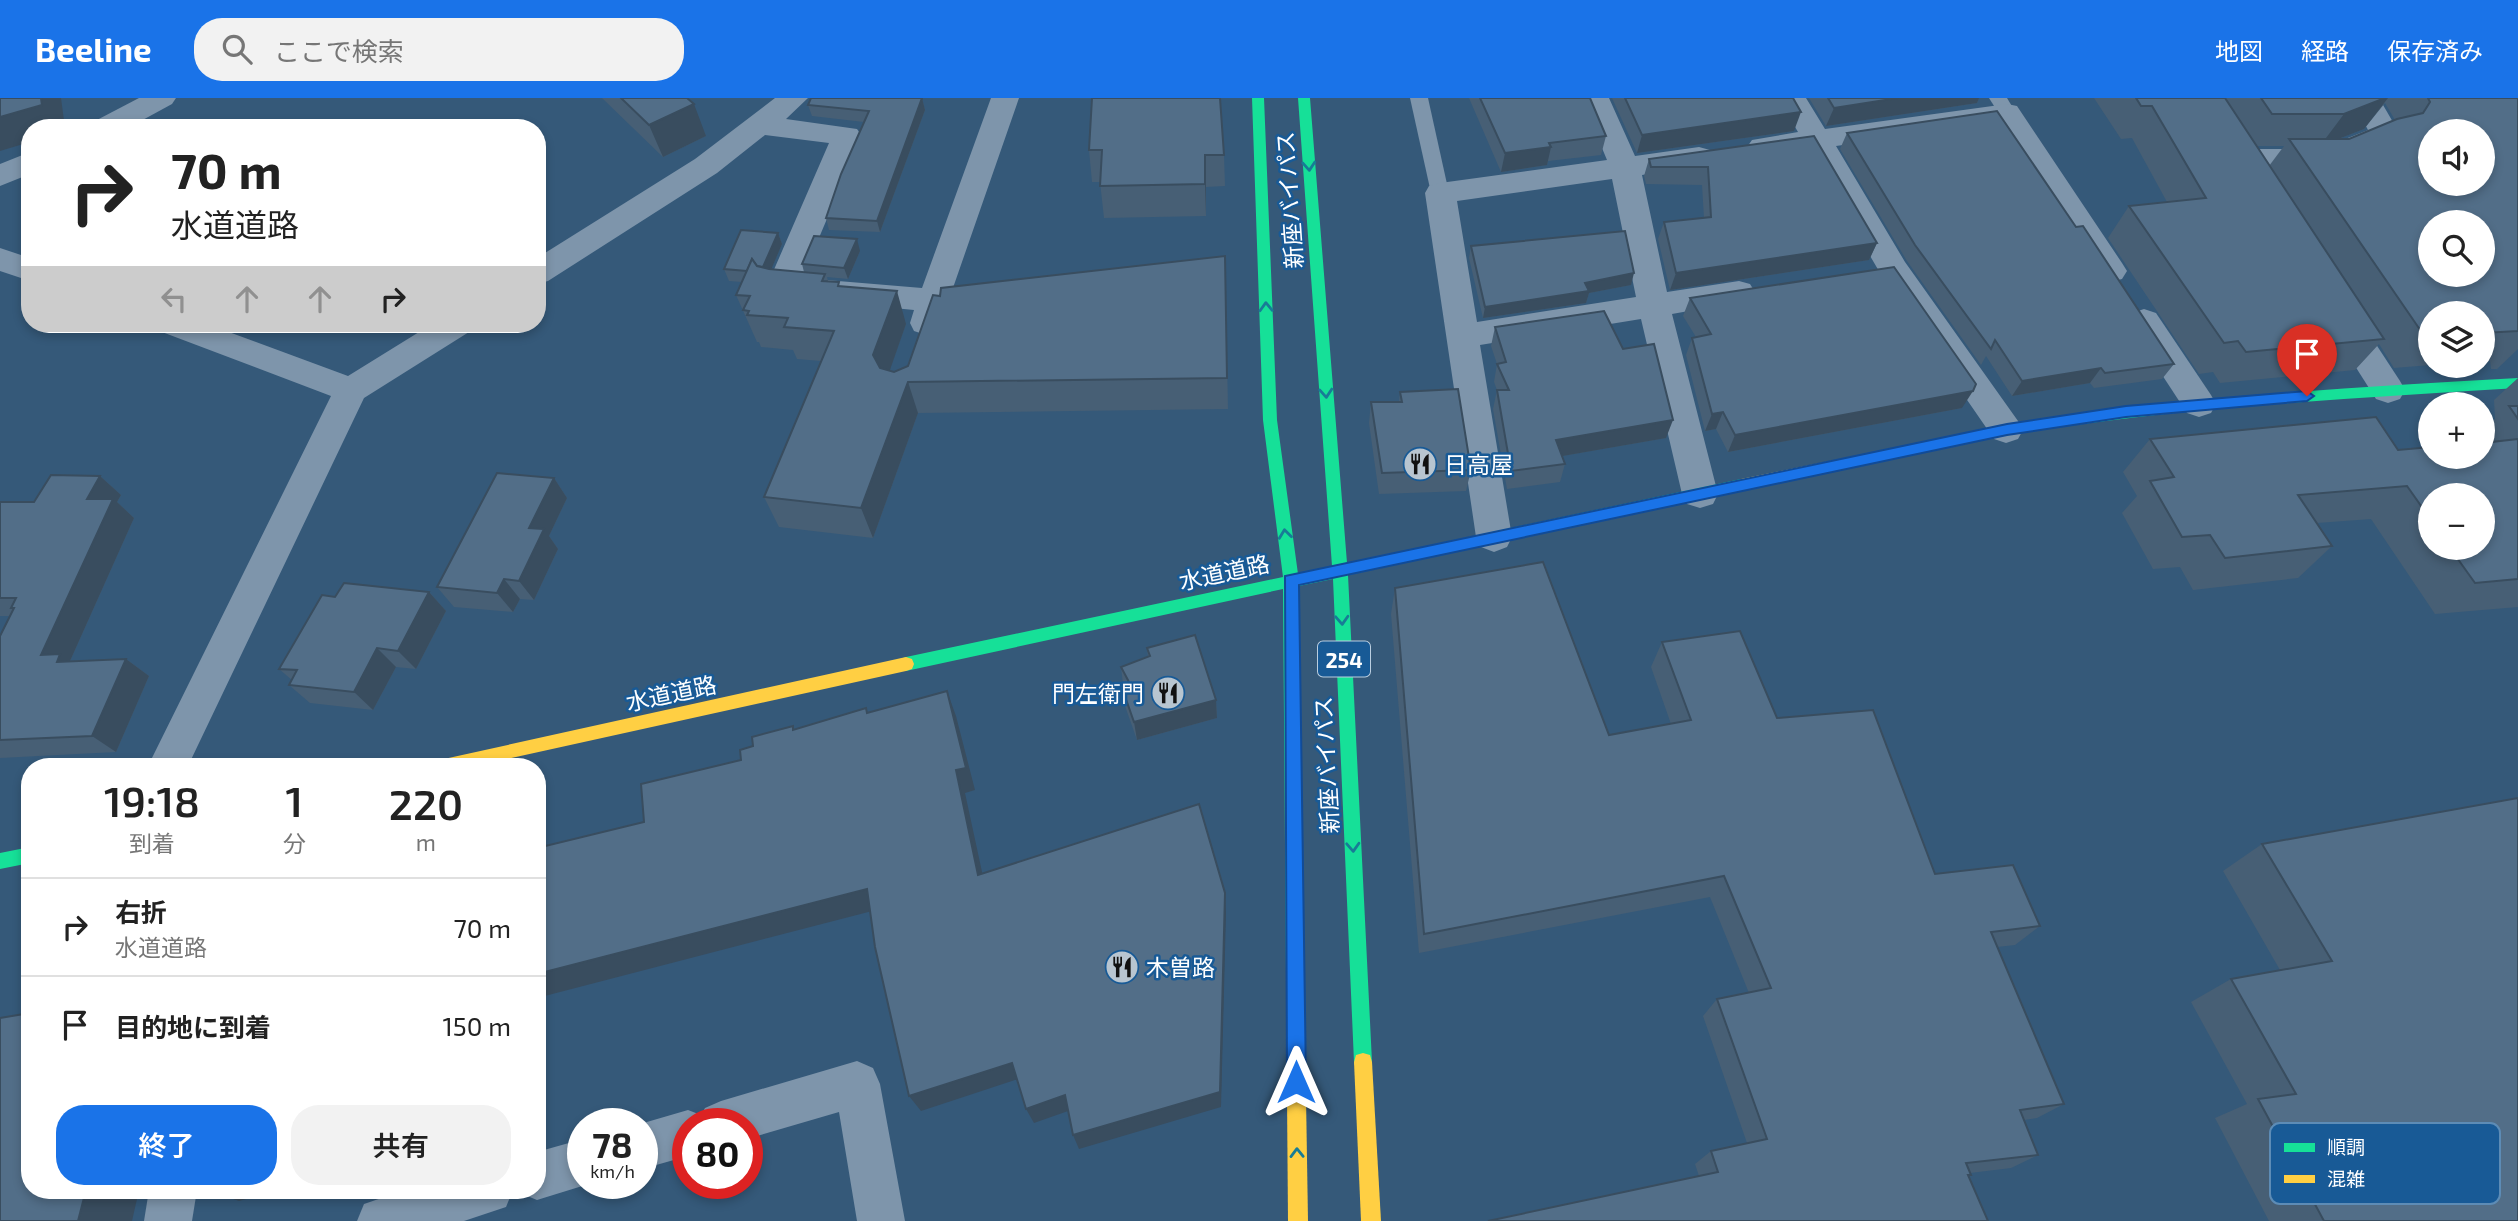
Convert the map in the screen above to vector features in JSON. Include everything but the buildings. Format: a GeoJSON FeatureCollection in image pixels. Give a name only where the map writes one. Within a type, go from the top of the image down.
{"type":"FeatureCollection","features":[{"type":"Feature","properties":{"kind":"main road","name":"新座バイパス"},"geometry":{"type":"LineString","coordinates":[[1258,98],[1270,420],[1291,580],[1298,1221]]}},
{"type":"Feature","properties":{"kind":"main road","name":"新座バイパス"},"geometry":{"type":"LineString","coordinates":[[1304,98],[1339,569],[1371,1221]]}},
{"type":"Feature","properties":{"kind":"main road","name":"水道道路"},"geometry":{"type":"LineString","coordinates":[[480,758],[1339,569],[2007,430],[2126,411],[2199,404],[2518,383]]}},
{"type":"Feature","properties":{"kind":"main road"},"geometry":{"type":"LineString","coordinates":[[0,862],[21,857]]}},
{"type":"Feature","properties":{"kind":"street"},"geometry":{"type":"LineString","coordinates":[[97,98],[102,119]]}},
{"type":"Feature","properties":{"kind":"street"},"geometry":{"type":"LineString","coordinates":[[121,119],[162,98]]}},
{"type":"Feature","properties":{"kind":"street"},"geometry":{"type":"LineString","coordinates":[[546,267],[706,166],[794,98]]}},
{"type":"Feature","properties":{"kind":"street"},"geometry":{"type":"LineString","coordinates":[[916,350],[1006,98]]}},
{"type":"Feature","properties":{"kind":"street"},"geometry":{"type":"LineString","coordinates":[[1595,98],[1625,168],[1654,305],[1700,494]]}},
{"type":"Feature","properties":{"kind":"street"},"geometry":{"type":"LineString","coordinates":[[1792,98],[1819,139],[1881,272],[2007,430]]}},
{"type":"Feature","properties":{"kind":"street"},"geometry":{"type":"LineString","coordinates":[[2261,193],[2232,149],[2324,159],[2362,141],[2386,136],[2365,98]]}},
{"type":"Feature","properties":{"kind":"street"},"geometry":{"type":"LineString","coordinates":[[1494,537],[1440,193],[1819,139],[2003,105],[2199,404]]}},
{"type":"Feature","properties":{"kind":"street"},"geometry":{"type":"LineString","coordinates":[[760,125],[847,136],[782,288],[934,300]]}},
{"type":"Feature","properties":{"kind":"street"},"geometry":{"type":"LineString","coordinates":[[0,176],[21,166]]}},
{"type":"Feature","properties":{"kind":"street"},"geometry":{"type":"LineString","coordinates":[[0,259],[21,267]]}},
{"type":"Feature","properties":{"kind":"street"},"geometry":{"type":"LineString","coordinates":[[2320,286],[2388,390]]}},
{"type":"Feature","properties":{"kind":"street"},"geometry":{"type":"LineString","coordinates":[[1461,336],[1774,287]]}},
{"type":"Feature","properties":{"kind":"street"},"geometry":{"type":"LineString","coordinates":[[198,333],[351,390]]}},
{"type":"Feature","properties":{"kind":"street"},"geometry":{"type":"LineString","coordinates":[[172,758],[351,390],[443,333]]}},
{"type":"Feature","properties":{"kind":"street"},"geometry":{"type":"LineString","coordinates":[[763,1112],[857,1084],[881,1221]]}},
{"type":"Feature","properties":{"kind":"street"},"geometry":{"type":"LineString","coordinates":[[546,1173],[567,1168]]}},
{"type":"Feature","properties":{"kind":"street"},"geometry":{"type":"LineString","coordinates":[[167,1221],[171,1199]]}},
{"type":"Feature","properties":{"kind":"street"},"geometry":{"type":"LineString","coordinates":[[381,1221],[458,1199]]}},
{"type":"Feature","properties":{"kind":"lane"},"geometry":{"type":"LineString","coordinates":[[1419,98],[1440,193]]}},
{"type":"Feature","properties":{"kind":"traffic: fast"},"geometry":{"type":"LineString","coordinates":[[1258,98],[1270,420],[1291,580],[1295,972]]}},
{"type":"Feature","properties":{"kind":"traffic: fast"},"geometry":{"type":"LineString","coordinates":[[1304,98],[1340,569],[1363,1062]]}},
{"type":"Feature","properties":{"kind":"traffic: fast"},"geometry":{"type":"LineString","coordinates":[[2003,431],[2067,420],[2195,405],[2518,383]]}},
{"type":"Feature","properties":{"kind":"traffic: fast"},"geometry":{"type":"LineString","coordinates":[[906,664],[1741,485]]}},
{"type":"Feature","properties":{"kind":"traffic: fast"},"geometry":{"type":"LineString","coordinates":[[0,861],[21,857]]}},
{"type":"Feature","properties":{"kind":"traffic: slow"},"geometry":{"type":"LineString","coordinates":[[1741,485],[2003,431]]}},
{"type":"Feature","properties":{"kind":"traffic: slow"},"geometry":{"type":"LineString","coordinates":[[480,758],[906,664]]}},
{"type":"Feature","properties":{"kind":"traffic: slow"},"geometry":{"type":"LineString","coordinates":[[1295,972],[1298,1221]]}},
{"type":"Feature","properties":{"kind":"traffic: slow"},"geometry":{"type":"LineString","coordinates":[[1363,1062],[1371,1221]]}},
{"type":"Feature","properties":{"kind":"place","name":"日高屋"},"geometry":{"type":"Point","coordinates":[1420,464]}},
{"type":"Feature","properties":{"kind":"place","name":"門左衛門"},"geometry":{"type":"Point","coordinates":[1168,693]}},
{"type":"Feature","properties":{"kind":"place","name":"木曽路"},"geometry":{"type":"Point","coordinates":[1122,967]}},
{"type":"Feature","properties":{"kind":"route"},"geometry":{"type":"LineString","coordinates":[[1296,1082],[1291,580],[2007,430],[2126,411],[2307,396]]}}]}
